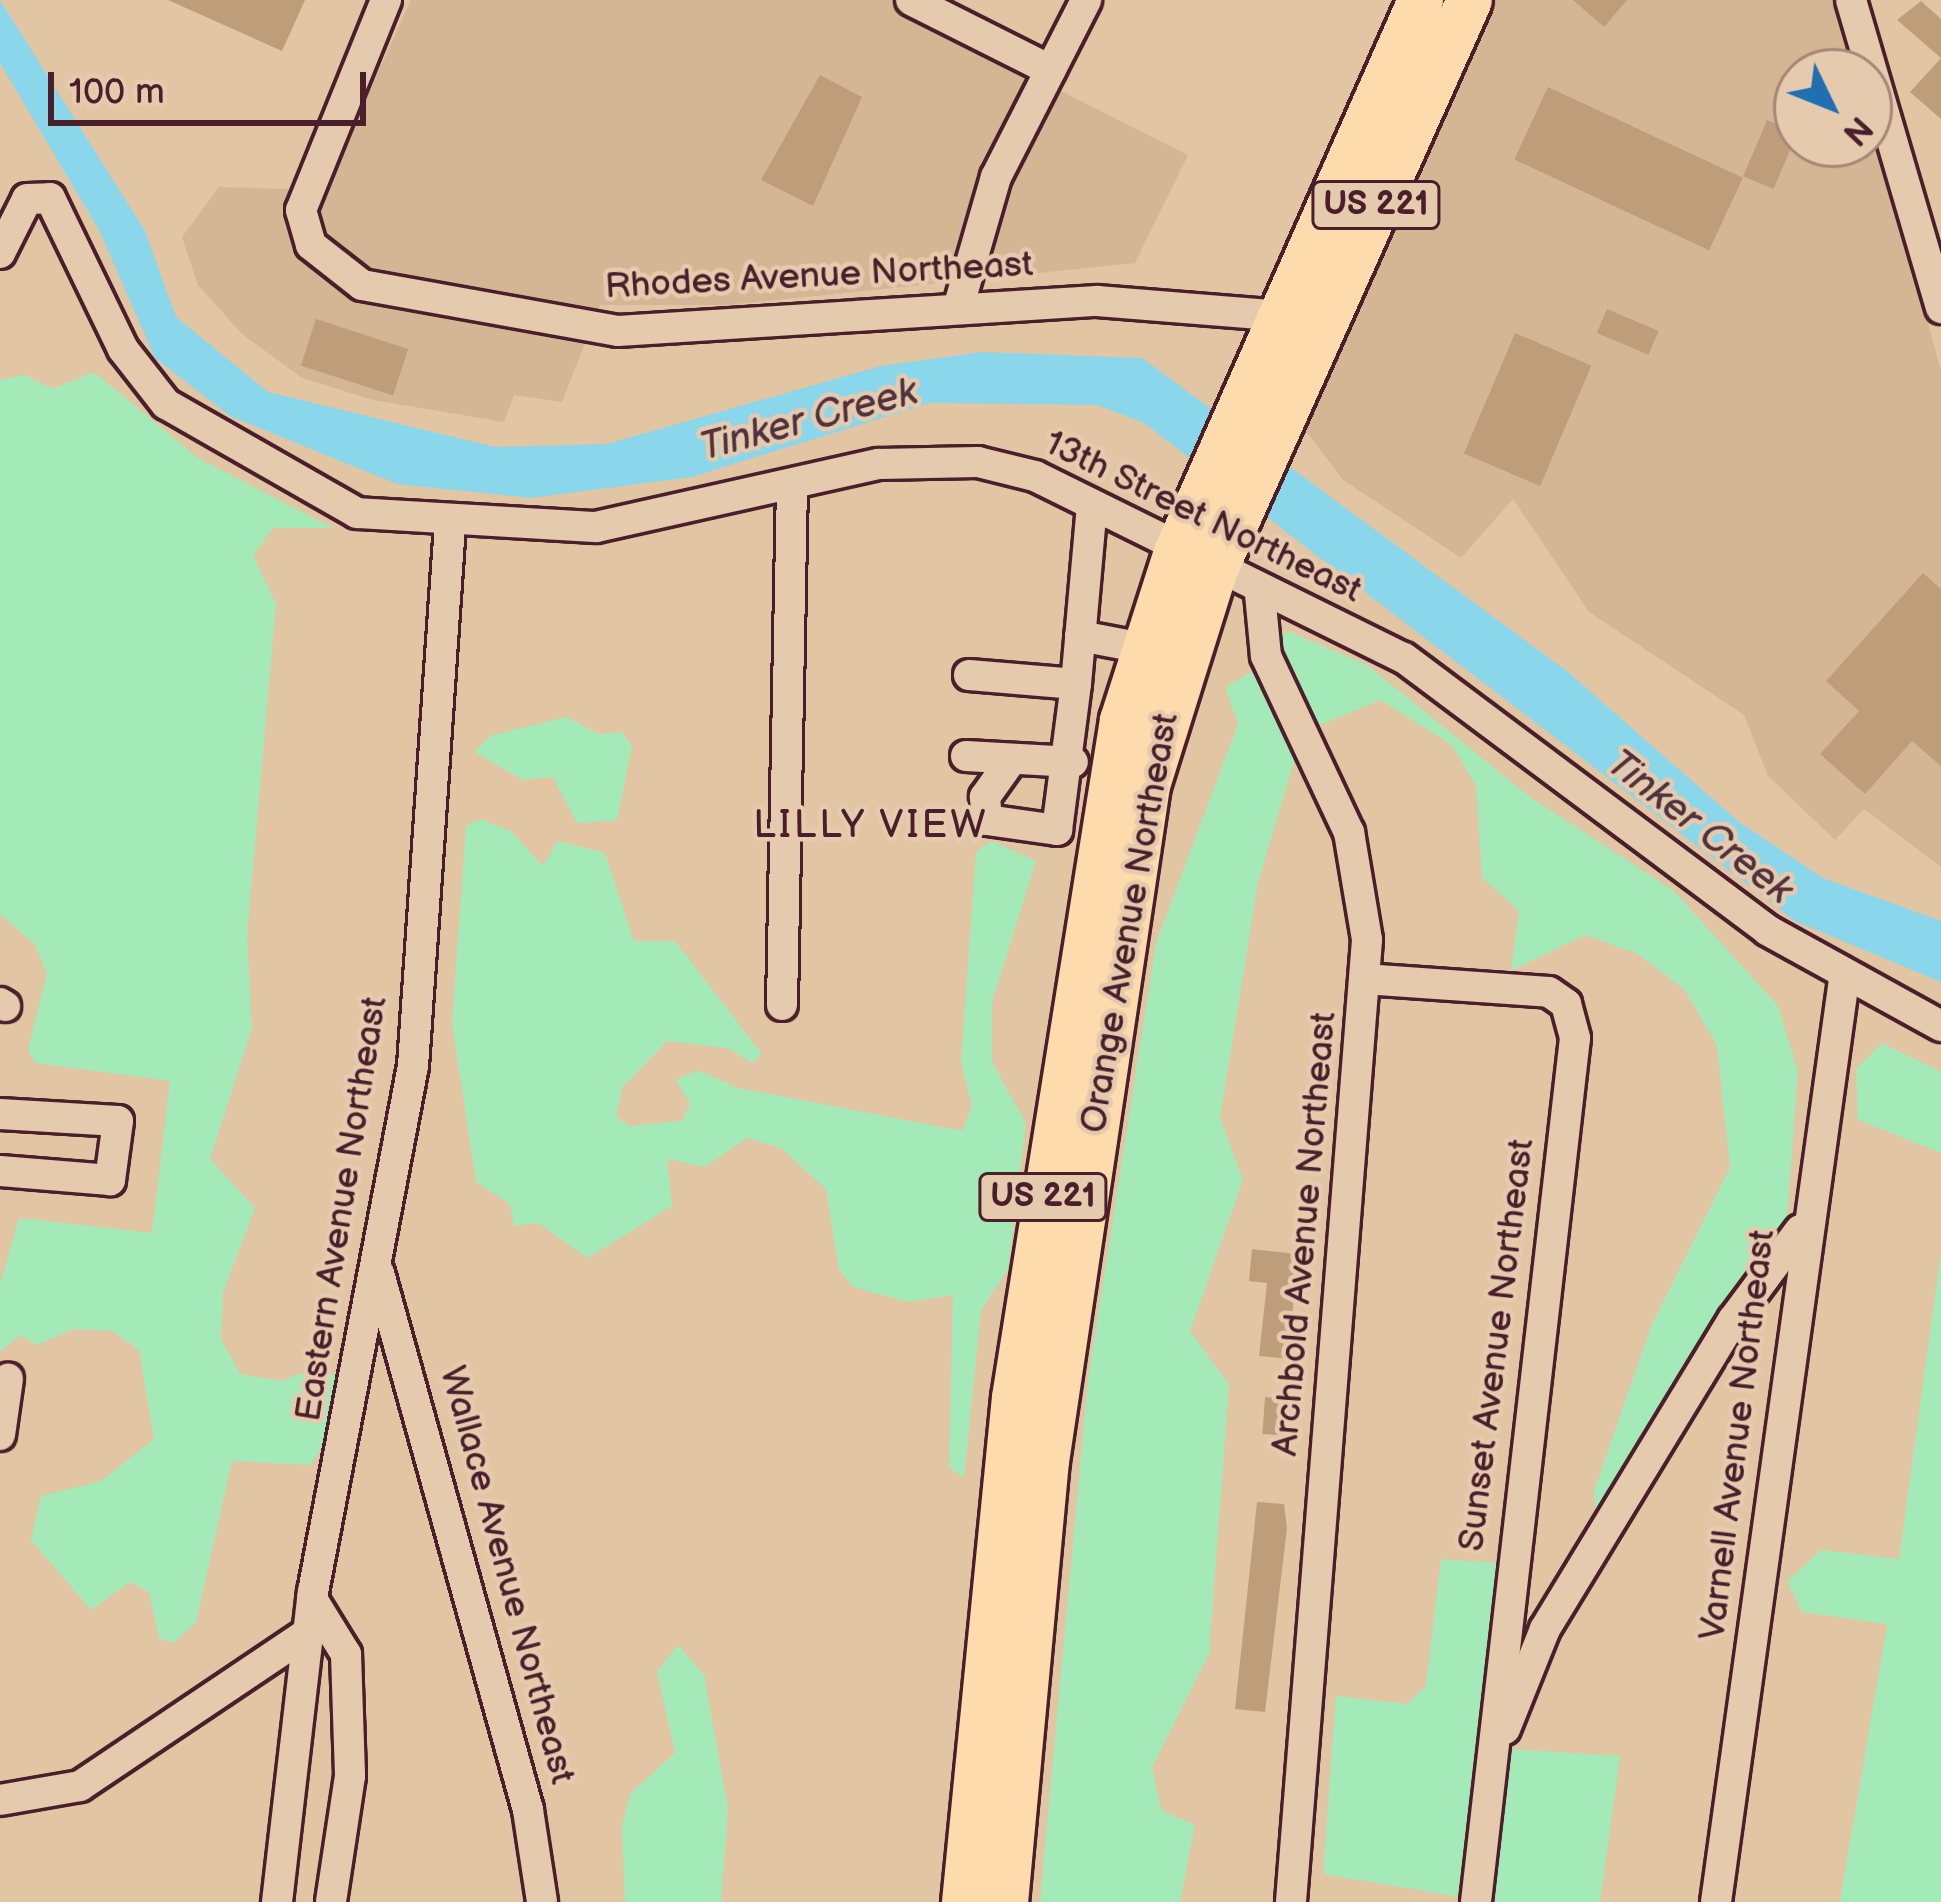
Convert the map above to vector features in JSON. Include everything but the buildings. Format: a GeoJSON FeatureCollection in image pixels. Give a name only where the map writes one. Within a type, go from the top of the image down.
{"type":"FeatureCollection","features":[{"type":"Feature","properties":{"kind":"highway","name":"Orange Avenue Northeast"},"geometry":{"type":"LineString","coordinates":[[964,1902],[1005,1672],[1108,784],[1143,648],[1204,541],[1302,319],[1420,0]]}},
{"type":"Feature","properties":{"kind":"highway","name":"Orange Avenue Northeast"},"geometry":{"type":"LineString","coordinates":[[1302,319],[1469,0]]}},
{"type":"Feature","properties":{"kind":"highway","name":"Orange Avenue Northeast"},"geometry":{"type":"LineString","coordinates":[[1064,1190],[1147,785],[1204,541]]}},
{"type":"Feature","properties":{"kind":"highway","name":"Orange Avenue Northeast"},"geometry":{"type":"LineString","coordinates":[[1005,1672],[1005,1902]]}},
{"type":"Feature","properties":{"kind":"street","name":"Rhodes Avenue Northeast"},"geometry":{"type":"LineString","coordinates":[[386,0],[303,192],[310,245],[344,276],[618,331],[959,305],[1178,301],[1302,319]]}},
{"type":"Feature","properties":{"kind":"street"},"geometry":{"type":"LineString","coordinates":[[959,305],[996,177],[1086,0]]}},
{"type":"Feature","properties":{"kind":"street"},"geometry":{"type":"LineString","coordinates":[[1857,2],[1941,308]]}},
{"type":"Feature","properties":{"kind":"street"},"geometry":{"type":"LineString","coordinates":[[921,4],[1050,70]]}},
{"type":"Feature","properties":{"kind":"street","name":"13th Street Northeast"},"geometry":{"type":"LineString","coordinates":[[0,254],[17,211],[40,193],[62,214],[122,349],[166,404],[357,513],[451,524],[596,527],[880,464],[978,463],[1204,541],[1260,594],[1434,678],[1844,980],[1941,1026]]}},
{"type":"Feature","properties":{"kind":"street"},"geometry":{"type":"LineString","coordinates":[[782,1005],[792,484]]}},
{"type":"Feature","properties":{"kind":"street"},"geometry":{"type":"LineString","coordinates":[[1012,759],[985,797],[996,829],[1057,830],[1072,762],[1092,506]]}},
{"type":"Feature","properties":{"kind":"street","name":"Eastern Avenue Northeast"},"geometry":{"type":"LineString","coordinates":[[277,1902],[312,1599],[379,1273],[412,1066],[451,524]]}},
{"type":"Feature","properties":{"kind":"street","name":"Archbold Avenue Northeast"},"geometry":{"type":"LineString","coordinates":[[1260,594],[1266,656],[1349,832],[1364,979],[1291,1902]]}},
{"type":"Feature","properties":{"kind":"street"},"geometry":{"type":"LineString","coordinates":[[1080,636],[1143,648]]}},
{"type":"Feature","properties":{"kind":"street"},"geometry":{"type":"LineString","coordinates":[[968,675],[1076,684]]}},
{"type":"Feature","properties":{"kind":"street"},"geometry":{"type":"LineString","coordinates":[[966,756],[1072,762]]}},
{"type":"Feature","properties":{"kind":"street","name":"Sunset Avenue Northeast"},"geometry":{"type":"LineString","coordinates":[[1364,979],[1549,992],[1572,1017],[1476,1902]]}},
{"type":"Feature","properties":{"kind":"street","name":"Varnell Avenue Northeast"},"geometry":{"type":"LineString","coordinates":[[1716,1902],[1804,1224],[1844,980]]}},
{"type":"Feature","properties":{"kind":"street"},"geometry":{"type":"LineString","coordinates":[[0,1114],[118,1121],[110,1180],[0,1171]]}},
{"type":"Feature","properties":{"kind":"street"},"geometry":{"type":"LineString","coordinates":[[1493,1763],[1545,1629],[1733,1319],[1804,1224]]}},
{"type":"Feature","properties":{"kind":"street","name":"Wallace Avenue Northeast"},"geometry":{"type":"LineString","coordinates":[[379,1273],[528,1810],[542,1902]]}},
{"type":"Feature","properties":{"kind":"street"},"geometry":{"type":"LineString","coordinates":[[0,1435],[8,1379]]}},
{"type":"Feature","properties":{"kind":"street"},"geometry":{"type":"LineString","coordinates":[[312,1599],[346,1654],[349,1802],[331,1902]]}},
{"type":"Feature","properties":{"kind":"street"},"geometry":{"type":"LineString","coordinates":[[0,1800],[80,1786],[308,1633]]}},
{"type":"Feature","properties":{"kind":"shaded area"},"geometry":{"type":"Polygon","coordinates":[[[411,0],[915,0],[930,25],[1188,155],[1135,263],[727,305],[600,305],[562,402],[514,395],[504,422],[373,400],[302,378],[242,334],[198,285],[182,237],[219,187],[324,190],[411,0]]]}},
{"type":"Feature","properties":{"kind":"shaded area"},"geometry":{"type":"Polygon","coordinates":[[[1495,0],[1833,0],[1851,48],[1773,48],[1773,168],[1886,168],[1941,371],[1941,867],[1864,809],[1835,840],[1768,776],[1744,715],[1589,612],[1513,499],[1461,558],[1343,480],[1300,423],[1495,0]]]}},
{"type":"Feature","properties":{"kind":"green space"},"geometry":{"type":"Polygon","coordinates":[[[94,372],[198,458],[333,528],[273,528],[253,556],[276,603],[247,937],[252,1028],[210,1159],[255,1208],[223,1292],[221,1339],[240,1374],[281,1381],[318,1367],[338,1377],[327,1441],[310,1465],[232,1461],[196,1622],[173,1643],[159,1638],[149,1592],[130,1582],[91,1610],[31,1540],[41,1496],[101,1481],[154,1439],[139,1350],[112,1331],[73,1329],[37,1345],[21,1335],[0,1351],[0,1285],[19,1218],[152,1233],[170,1081],[35,1063],[28,1050],[47,974],[35,945],[0,914],[0,380],[25,375],[52,389],[94,372]]]}},
{"type":"Feature","properties":{"kind":"green space"},"geometry":{"type":"Polygon","coordinates":[[[1288,631],[1367,665],[1530,797],[1674,891],[1778,1006],[1798,1072],[1787,1218],[1605,1503],[1595,1507],[1594,1491],[1650,1329],[1730,1167],[1717,1046],[1685,990],[1636,953],[1585,935],[1511,971],[1519,911],[1482,877],[1476,785],[1451,744],[1380,700],[1315,727],[1280,668],[1278,638],[1288,631]]]}},
{"type":"Feature","properties":{"kind":"green space"},"geometry":{"type":"Polygon","coordinates":[[[1257,669],[1295,758],[1258,882],[1220,1118],[1243,1180],[1190,1331],[1229,1385],[1209,1654],[1152,1767],[1161,1810],[1195,1825],[1180,1902],[1040,1902],[1088,1380],[1156,943],[1238,724],[1225,687],[1257,669]]]}},
{"type":"Feature","properties":{"kind":"green space"},"geometry":{"type":"Polygon","coordinates":[[[567,717],[598,734],[622,732],[632,746],[617,820],[577,823],[553,777],[523,780],[474,752],[492,735],[567,717]]]}},
{"type":"Feature","properties":{"kind":"green space"},"geometry":{"type":"Polygon","coordinates":[[[480,819],[511,831],[543,866],[558,841],[605,853],[634,941],[675,941],[761,1053],[753,1063],[727,1048],[667,1041],[622,1088],[616,1116],[629,1126],[682,1121],[690,1104],[676,1080],[698,1070],[738,1088],[962,1131],[972,1106],[961,1062],[976,852],[992,841],[1036,861],[992,1002],[992,1062],[1026,1123],[1008,1269],[981,1310],[964,1479],[949,1466],[953,1295],[909,1302],[853,1287],[839,1269],[826,1189],[781,1148],[747,1138],[705,1167],[667,1159],[672,1206],[588,1258],[538,1223],[514,1226],[510,1204],[476,1182],[452,1023],[466,826],[480,819]]]}},
{"type":"Feature","properties":{"kind":"green space"},"geometry":{"type":"Polygon","coordinates":[[[1882,1043],[1941,1072],[1941,1153],[1858,1120],[1856,1069],[1882,1043]]]}},
{"type":"Feature","properties":{"kind":"green space"},"geometry":{"type":"Polygon","coordinates":[[[1941,1253],[1941,1902],[1840,1902],[1887,1624],[1802,1612],[1787,1581],[1821,1550],[1899,1559],[1941,1253]]]}},
{"type":"Feature","properties":{"kind":"green space"},"geometry":{"type":"Polygon","coordinates":[[[1441,1559],[1497,1563],[1461,1897],[1323,1874],[1336,1696],[1407,1704],[1426,1686],[1441,1559]]]}},
{"type":"Feature","properties":{"kind":"green space"},"geometry":{"type":"Polygon","coordinates":[[[678,1645],[704,1675],[728,1808],[721,1902],[625,1902],[622,1827],[630,1794],[675,1753],[657,1672],[678,1645]]]}},
{"type":"Feature","properties":{"kind":"green space"},"geometry":{"type":"Polygon","coordinates":[[[1507,1749],[1620,1756],[1600,1902],[1492,1902],[1507,1749]]]}},
{"type":"Feature","properties":{"kind":"water","name":"Tinker Creek"},"geometry":{"type":"Polygon","coordinates":[[[0,0],[145,231],[176,317],[268,392],[495,447],[607,444],[881,366],[982,352],[1142,358],[1568,672],[1739,822],[1823,878],[1941,921],[1941,982],[1795,921],[1144,423],[1097,405],[930,403],[692,477],[531,498],[397,484],[230,416],[155,358],[99,230],[0,63],[0,0]]]}},
{"type":"Feature","properties":{"kind":"district","name":"LILLY VIEW"},"geometry":{"type":"Point","coordinates":[871,826]}}]}
